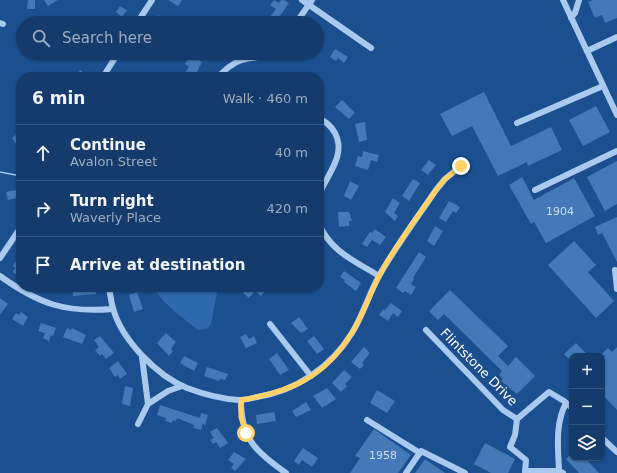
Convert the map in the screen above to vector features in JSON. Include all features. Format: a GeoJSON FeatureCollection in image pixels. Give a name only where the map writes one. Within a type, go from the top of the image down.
{"type":"FeatureCollection","features":[{"type":"Feature","properties":{"kind":"street"},"geometry":{"type":"LineString","coordinates":[[142,16],[152,0]]}},
{"type":"Feature","properties":{"kind":"street"},"geometry":{"type":"LineString","coordinates":[[302,0],[310,2],[371,48]]}},
{"type":"Feature","properties":{"kind":"street"},"geometry":{"type":"LineString","coordinates":[[563,0],[617,115]]}},
{"type":"Feature","properties":{"kind":"street"},"geometry":{"type":"LineString","coordinates":[[571,18],[575,13],[579,0]]}},
{"type":"Feature","properties":{"kind":"street"},"geometry":{"type":"LineString","coordinates":[[301,16],[310,2]]}},
{"type":"Feature","properties":{"kind":"street"},"geometry":{"type":"LineString","coordinates":[[587,51],[617,37]]}},
{"type":"Feature","properties":{"kind":"street"},"geometry":{"type":"LineString","coordinates":[[106,72],[114,60]]}},
{"type":"Feature","properties":{"kind":"street"},"geometry":{"type":"LineString","coordinates":[[223,72],[228,67],[241,60]]}},
{"type":"Feature","properties":{"kind":"street"},"geometry":{"type":"LineString","coordinates":[[517,123],[603,86]]}},
{"type":"Feature","properties":{"kind":"street"},"geometry":{"type":"LineString","coordinates":[[324,121],[332,128],[337,137],[339,148],[334,165],[324,185]]}},
{"type":"Feature","properties":{"kind":"street"},"geometry":{"type":"LineString","coordinates":[[535,190],[617,151]]}},
{"type":"Feature","properties":{"kind":"street"},"geometry":{"type":"LineString","coordinates":[[110,292],[113,309],[126,334],[142,356],[163,376],[182,386],[217,397],[241,400],[271,395],[292,387],[311,376],[331,360],[352,334],[379,276],[436,190],[445,179],[461,166]]}},
{"type":"Feature","properties":{"kind":"street"},"geometry":{"type":"LineString","coordinates":[[0,258],[16,234]]}},
{"type":"Feature","properties":{"kind":"street"},"geometry":{"type":"LineString","coordinates":[[324,236],[332,246],[379,276]]}},
{"type":"Feature","properties":{"kind":"street"},"geometry":{"type":"LineString","coordinates":[[615,270],[617,289]]}},
{"type":"Feature","properties":{"kind":"street"},"geometry":{"type":"LineString","coordinates":[[0,276],[16,287]]}},
{"type":"Feature","properties":{"kind":"street"},"geometry":{"type":"LineString","coordinates":[[24,292],[52,305],[92,311],[113,309]]}},
{"type":"Feature","properties":{"kind":"street"},"geometry":{"type":"LineString","coordinates":[[270,324],[311,376]]}},
{"type":"Feature","properties":{"kind":"street","name":"Flintstone Drive"},"geometry":{"type":"LineString","coordinates":[[426,330],[503,410],[517,419]]}},
{"type":"Feature","properties":{"kind":"street"},"geometry":{"type":"LineString","coordinates":[[142,356],[148,404]]}},
{"type":"Feature","properties":{"kind":"street"},"geometry":{"type":"LineString","coordinates":[[138,424],[148,404],[168,391],[182,386]]}},
{"type":"Feature","properties":{"kind":"street","name":"Flintstone Drive"},"geometry":{"type":"LineString","coordinates":[[525,472],[526,460],[510,447],[515,435],[517,419],[549,392],[569,406]]}},
{"type":"Feature","properties":{"kind":"street"},"geometry":{"type":"LineString","coordinates":[[241,400],[241,417],[244,428],[254,448],[286,473]]}},
{"type":"Feature","properties":{"kind":"street"},"geometry":{"type":"LineString","coordinates":[[525,472],[561,472],[558,429],[560,414],[566,403]]}},
{"type":"Feature","properties":{"kind":"street"},"geometry":{"type":"LineString","coordinates":[[366,420],[420,453],[422,451],[465,473]]}},
{"type":"Feature","properties":{"kind":"street"},"geometry":{"type":"LineString","coordinates":[[605,441],[617,452]]}},
{"type":"Feature","properties":{"kind":"street"},"geometry":{"type":"LineString","coordinates":[[406,473],[420,453]]}},
{"type":"Feature","properties":{"kind":"shaded area"},"geometry":{"type":"Polygon","coordinates":[[[156,292],[217,292],[211,324],[207,329],[198,330],[168,305],[156,292]]]}},
{"type":"Feature","properties":{"kind":"building"},"geometry":{"type":"Polygon","coordinates":[[[28,0],[35,0],[35,9],[27,9],[28,0]]]}},
{"type":"Feature","properties":{"kind":"building"},"geometry":{"type":"Polygon","coordinates":[[[44,0],[58,0],[48,6],[44,0]]]}},
{"type":"Feature","properties":{"kind":"building"},"geometry":{"type":"Polygon","coordinates":[[[168,0],[182,0],[178,6],[168,0]]]}},
{"type":"Feature","properties":{"kind":"building"},"geometry":{"type":"Polygon","coordinates":[[[274,0],[279,3],[281,0],[284,0],[289,3],[280,16],[270,16],[276,9],[270,5],[274,0]]]}},
{"type":"Feature","properties":{"kind":"building"},"geometry":{"type":"Polygon","coordinates":[[[593,0],[617,0],[617,18],[605,23],[602,15],[595,18],[588,2],[593,0]]]}},
{"type":"Feature","properties":{"kind":"building"},"geometry":{"type":"Polygon","coordinates":[[[120,6],[127,10],[123,16],[116,12],[120,6]]]}},
{"type":"Feature","properties":{"kind":"building"},"geometry":{"type":"Polygon","coordinates":[[[335,49],[348,57],[344,63],[338,58],[336,61],[330,57],[335,49]]]}},
{"type":"Feature","properties":{"kind":"building"},"geometry":{"type":"Polygon","coordinates":[[[187,60],[199,60],[202,62],[197,72],[186,72],[189,67],[185,64],[187,60]]]}},
{"type":"Feature","properties":{"kind":"building"},"geometry":{"type":"Polygon","coordinates":[[[484,92],[511,146],[551,127],[562,150],[528,166],[527,162],[498,176],[472,126],[452,136],[440,114],[484,92]]]}},
{"type":"Feature","properties":{"kind":"building"},"geometry":{"type":"Polygon","coordinates":[[[342,100],[355,113],[349,119],[335,107],[342,100]]]}},
{"type":"Feature","properties":{"kind":"building"},"geometry":{"type":"Polygon","coordinates":[[[596,106],[610,132],[583,146],[569,120],[596,106]]]}},
{"type":"Feature","properties":{"kind":"building"},"geometry":{"type":"Polygon","coordinates":[[[365,122],[367,140],[359,142],[355,124],[365,122]]]}},
{"type":"Feature","properties":{"kind":"building"},"geometry":{"type":"Polygon","coordinates":[[[16,135],[16,144],[12,138],[16,135]]]}},
{"type":"Feature","properties":{"kind":"building"},"geometry":{"type":"Polygon","coordinates":[[[363,151],[379,155],[377,162],[371,160],[368,170],[355,166],[358,156],[362,157],[363,151]]]}},
{"type":"Feature","properties":{"kind":"building"},"geometry":{"type":"Polygon","coordinates":[[[429,160],[436,165],[428,175],[421,170],[429,160]]]}},
{"type":"Feature","properties":{"kind":"building"},"geometry":{"type":"Polygon","coordinates":[[[617,161],[617,204],[605,211],[587,177],[617,161]]]}},
{"type":"Feature","properties":{"kind":"building"},"geometry":{"type":"Polygon","coordinates":[[[522,177],[534,200],[574,178],[595,216],[546,243],[534,222],[531,224],[509,185],[522,177]]]}},
{"type":"Feature","properties":{"kind":"building"},"geometry":{"type":"Polygon","coordinates":[[[413,179],[420,183],[409,201],[402,196],[413,179]]]}},
{"type":"Feature","properties":{"kind":"building"},"geometry":{"type":"Polygon","coordinates":[[[350,181],[359,186],[351,200],[344,196],[350,181]]]}},
{"type":"Feature","properties":{"kind":"building"},"geometry":{"type":"Polygon","coordinates":[[[16,190],[16,198],[8,200],[6,192],[16,190]]]}},
{"type":"Feature","properties":{"kind":"building"},"geometry":{"type":"Polygon","coordinates":[[[393,198],[400,203],[394,213],[398,216],[395,221],[385,212],[393,198]]]}},
{"type":"Feature","properties":{"kind":"building"},"geometry":{"type":"Polygon","coordinates":[[[449,201],[460,207],[456,213],[453,211],[446,222],[439,218],[449,201]]]}},
{"type":"Feature","properties":{"kind":"building"},"geometry":{"type":"Polygon","coordinates":[[[338,212],[349,212],[352,221],[349,221],[349,226],[339,227],[338,212]]]}},
{"type":"Feature","properties":{"kind":"building"},"geometry":{"type":"Polygon","coordinates":[[[617,217],[617,262],[602,233],[598,235],[595,227],[617,217]]]}},
{"type":"Feature","properties":{"kind":"building"},"geometry":{"type":"Polygon","coordinates":[[[435,226],[443,231],[434,246],[427,241],[435,226]]]}},
{"type":"Feature","properties":{"kind":"building"},"geometry":{"type":"Polygon","coordinates":[[[375,229],[386,237],[380,245],[372,240],[367,247],[362,244],[370,232],[372,233],[375,229]]]}},
{"type":"Feature","properties":{"kind":"building"},"geometry":{"type":"Polygon","coordinates":[[[574,241],[596,265],[588,272],[614,301],[596,318],[548,265],[574,241]]]}},
{"type":"Feature","properties":{"kind":"building"},"geometry":{"type":"Polygon","coordinates":[[[419,252],[426,257],[411,284],[416,287],[411,295],[405,291],[403,293],[396,288],[419,252]]]}},
{"type":"Feature","properties":{"kind":"building"},"geometry":{"type":"Polygon","coordinates":[[[16,261],[16,274],[13,272],[15,268],[13,266],[16,261]]]}},
{"type":"Feature","properties":{"kind":"building"},"geometry":{"type":"Polygon","coordinates":[[[344,271],[361,283],[356,291],[340,277],[344,271]]]}},
{"type":"Feature","properties":{"kind":"building"},"geometry":{"type":"Polygon","coordinates":[[[450,290],[508,346],[498,356],[508,366],[516,357],[535,376],[517,394],[501,381],[503,379],[499,375],[502,371],[444,314],[438,320],[429,311],[450,290]]]}},
{"type":"Feature","properties":{"kind":"building"},"geometry":{"type":"Polygon","coordinates":[[[73,292],[96,292],[96,294],[73,296],[73,292]]]}},
{"type":"Feature","properties":{"kind":"building"},"geometry":{"type":"Polygon","coordinates":[[[137,292],[143,309],[134,312],[129,295],[137,292]]]}},
{"type":"Feature","properties":{"kind":"building"},"geometry":{"type":"Polygon","coordinates":[[[244,292],[254,292],[249,298],[243,293],[244,292]]]}},
{"type":"Feature","properties":{"kind":"building"},"geometry":{"type":"Polygon","coordinates":[[[256,292],[264,292],[261,296],[256,292]]]}},
{"type":"Feature","properties":{"kind":"building"},"geometry":{"type":"Polygon","coordinates":[[[0,298],[8,304],[0,315],[0,298]]]}},
{"type":"Feature","properties":{"kind":"building"},"geometry":{"type":"Polygon","coordinates":[[[391,303],[402,311],[398,317],[393,313],[388,321],[379,315],[383,309],[385,310],[391,303]]]}},
{"type":"Feature","properties":{"kind":"building"},"geometry":{"type":"Polygon","coordinates":[[[21,312],[28,317],[23,326],[12,319],[16,313],[19,315],[21,312]]]}},
{"type":"Feature","properties":{"kind":"building"},"geometry":{"type":"Polygon","coordinates":[[[299,317],[308,329],[301,333],[291,323],[299,317]]]}},
{"type":"Feature","properties":{"kind":"building"},"geometry":{"type":"Polygon","coordinates":[[[41,323],[56,328],[49,341],[43,338],[45,333],[38,331],[41,323]]]}},
{"type":"Feature","properties":{"kind":"building"},"geometry":{"type":"Polygon","coordinates":[[[67,328],[71,330],[72,328],[86,335],[82,344],[63,337],[67,328]]]}},
{"type":"Feature","properties":{"kind":"building"},"geometry":{"type":"Polygon","coordinates":[[[166,333],[176,342],[171,349],[173,351],[169,356],[157,343],[166,333]]]}},
{"type":"Feature","properties":{"kind":"building"},"geometry":{"type":"Polygon","coordinates":[[[246,334],[249,339],[254,336],[257,343],[246,348],[240,337],[246,334]]]}},
{"type":"Feature","properties":{"kind":"building"},"geometry":{"type":"Polygon","coordinates":[[[100,336],[114,353],[106,359],[102,354],[100,356],[95,350],[99,347],[94,340],[100,336]]]}},
{"type":"Feature","properties":{"kind":"building"},"geometry":{"type":"Polygon","coordinates":[[[314,336],[324,349],[317,354],[307,341],[314,336]]]}},
{"type":"Feature","properties":{"kind":"building"},"geometry":{"type":"Polygon","coordinates":[[[576,343],[586,353],[569,353],[569,359],[564,354],[576,343]]]}},
{"type":"Feature","properties":{"kind":"building"},"geometry":{"type":"Polygon","coordinates":[[[364,347],[370,353],[362,363],[364,365],[360,369],[351,362],[364,347]]]}},
{"type":"Feature","properties":{"kind":"building"},"geometry":{"type":"Polygon","coordinates":[[[617,347],[617,410],[605,397],[605,353],[603,353],[608,348],[612,352],[617,347]]]}},
{"type":"Feature","properties":{"kind":"building"},"geometry":{"type":"Polygon","coordinates":[[[277,353],[289,370],[280,375],[269,359],[277,353]]]}},
{"type":"Feature","properties":{"kind":"building"},"geometry":{"type":"Polygon","coordinates":[[[184,356],[198,363],[194,371],[180,363],[184,356]]]}},
{"type":"Feature","properties":{"kind":"building"},"geometry":{"type":"Polygon","coordinates":[[[118,361],[127,374],[120,379],[118,375],[115,377],[109,368],[118,361]]]}},
{"type":"Feature","properties":{"kind":"building"},"geometry":{"type":"Polygon","coordinates":[[[207,367],[228,374],[225,380],[220,379],[219,381],[204,376],[207,367]]]}},
{"type":"Feature","properties":{"kind":"building"},"geometry":{"type":"Polygon","coordinates":[[[344,370],[352,377],[345,384],[347,386],[341,392],[332,383],[344,370]]]}},
{"type":"Feature","properties":{"kind":"building"},"geometry":{"type":"Polygon","coordinates":[[[125,386],[133,388],[130,406],[122,404],[125,386]]]}},
{"type":"Feature","properties":{"kind":"building"},"geometry":{"type":"Polygon","coordinates":[[[327,388],[336,399],[322,408],[313,396],[327,388]]]}},
{"type":"Feature","properties":{"kind":"building"},"geometry":{"type":"Polygon","coordinates":[[[377,390],[395,401],[387,413],[370,403],[377,390]]]}},
{"type":"Feature","properties":{"kind":"building"},"geometry":{"type":"Polygon","coordinates":[[[306,402],[311,410],[296,417],[292,411],[306,402]]]}},
{"type":"Feature","properties":{"kind":"building"},"geometry":{"type":"Polygon","coordinates":[[[160,405],[200,418],[201,413],[208,415],[205,426],[203,423],[201,430],[194,428],[194,425],[177,418],[176,421],[173,420],[172,423],[165,421],[166,418],[157,415],[160,405]]]}},
{"type":"Feature","properties":{"kind":"building"},"geometry":{"type":"Polygon","coordinates":[[[274,412],[276,421],[257,424],[256,415],[274,412]]]}},
{"type":"Feature","properties":{"kind":"building"},"geometry":{"type":"Polygon","coordinates":[[[217,428],[228,443],[220,448],[216,442],[213,444],[210,440],[214,438],[210,432],[217,428]]]}},
{"type":"Feature","properties":{"kind":"building"},"geometry":{"type":"Polygon","coordinates":[[[374,429],[411,455],[398,473],[350,473],[360,458],[355,456],[374,429]]]}},
{"type":"Feature","properties":{"kind":"building"},"geometry":{"type":"Polygon","coordinates":[[[485,443],[515,459],[508,473],[491,473],[474,464],[485,443]]]}},
{"type":"Feature","properties":{"kind":"building"},"geometry":{"type":"Polygon","coordinates":[[[303,448],[318,458],[312,467],[302,460],[299,465],[294,461],[303,448]]]}},
{"type":"Feature","properties":{"kind":"building"},"geometry":{"type":"Polygon","coordinates":[[[234,452],[246,459],[235,471],[231,468],[234,464],[228,460],[234,452]]]}},
{"type":"Feature","properties":{"kind":"building"},"geometry":{"type":"Polygon","coordinates":[[[569,456],[569,461],[588,461],[599,473],[579,473],[566,459],[569,456]]]}},
{"type":"Feature","properties":{"kind":"building"},"geometry":{"type":"Polygon","coordinates":[[[425,459],[445,473],[415,473],[425,459]]]}},
{"type":"Feature","properties":{"kind":"waterway"},"geometry":{"type":"LineString","coordinates":[[0,172],[16,175]]}},
{"type":"Feature","properties":{"kind":"route"},"geometry":{"type":"LineString","coordinates":[[246,433],[241,417],[241,400],[271,395],[292,387],[311,376],[340,350],[352,334],[379,276],[436,190],[445,179],[461,166]]}}]}
